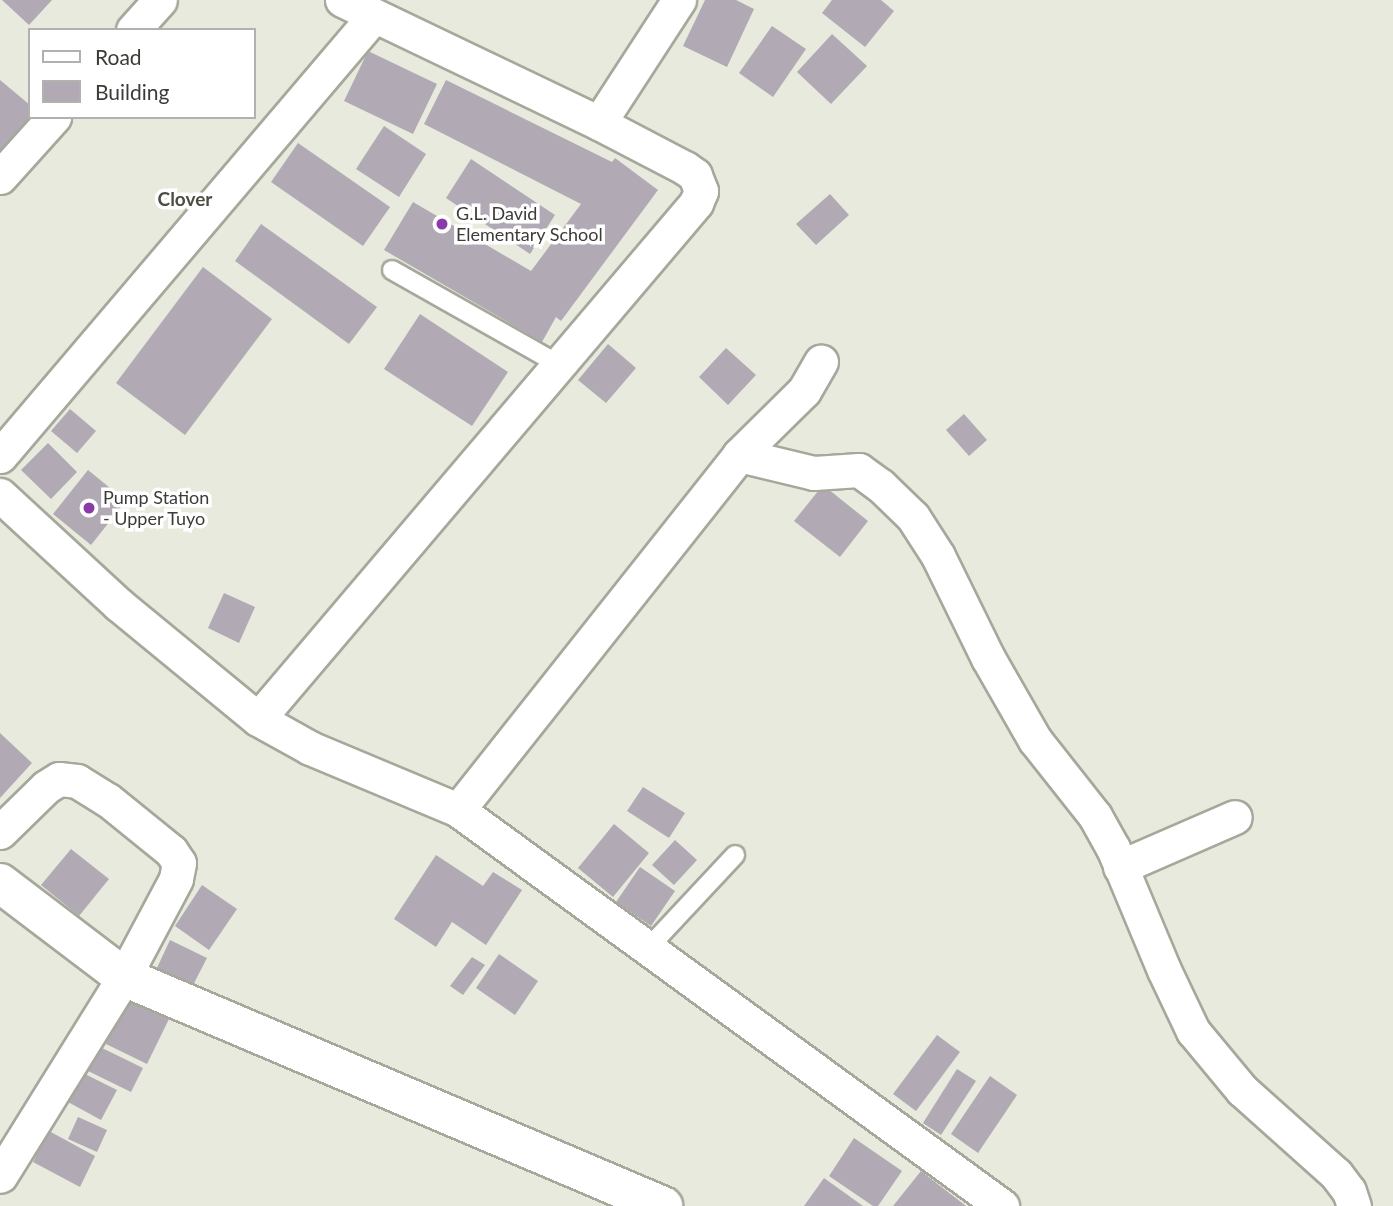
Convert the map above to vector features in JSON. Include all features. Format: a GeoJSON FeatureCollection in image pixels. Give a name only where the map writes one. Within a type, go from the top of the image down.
{"type":"FeatureCollection","features":[{"type":"Feature","properties":{"kind":"street"},"geometry":{"type":"LineString","coordinates":[[135,28],[160,0]]}},
{"type":"Feature","properties":{"kind":"street"},"geometry":{"type":"LineString","coordinates":[[258,719],[696,202],[701,191],[695,175],[599,123],[342,0]]}},
{"type":"Feature","properties":{"kind":"street"},"geometry":{"type":"LineString","coordinates":[[599,123],[679,0]]}},
{"type":"Feature","properties":{"kind":"street"},"geometry":{"type":"LineString","coordinates":[[0,456],[374,16]]}},
{"type":"Feature","properties":{"kind":"street"},"geometry":{"type":"LineString","coordinates":[[0,177],[52,119]]}},
{"type":"Feature","properties":{"kind":"street"},"geometry":{"type":"LineString","coordinates":[[458,810],[739,456],[804,391],[821,361]]}},
{"type":"Feature","properties":{"kind":"street"},"geometry":{"type":"LineString","coordinates":[[739,456],[814,473],[859,470],[880,485],[913,517],[938,556],[994,668],[1035,740],[1095,816],[1193,1031],[1242,1090],[1336,1174],[1349,1191],[1354,1206]]}},
{"type":"Feature","properties":{"kind":"street"},"geometry":{"type":"LineString","coordinates":[[0,495],[118,604],[258,719],[310,748],[458,810],[1002,1206]]}},
{"type":"Feature","properties":{"kind":"street"},"geometry":{"type":"LineString","coordinates":[[0,832],[59,779],[77,782],[108,800],[171,850],[179,863],[176,879],[124,976],[0,1176]]}},
{"type":"Feature","properties":{"kind":"street"},"geometry":{"type":"LineString","coordinates":[[1120,867],[1235,817]]}},
{"type":"Feature","properties":{"kind":"street"},"geometry":{"type":"LineString","coordinates":[[0,884],[124,976],[663,1206]]}},
{"type":"Feature","properties":{"kind":"lane"},"geometry":{"type":"LineString","coordinates":[[392,270],[559,365]]}},
{"type":"Feature","properties":{"kind":"lane"},"geometry":{"type":"LineString","coordinates":[[649,947],[736,855]]}},
{"type":"Feature","properties":{"kind":"building"},"geometry":{"type":"Polygon","coordinates":[[[2,0],[52,0],[29,25],[2,0]]]}},
{"type":"Feature","properties":{"kind":"building"},"geometry":{"type":"Polygon","coordinates":[[[705,0],[736,0],[754,9],[727,67],[683,46],[705,0]]]}},
{"type":"Feature","properties":{"kind":"building"},"geometry":{"type":"Polygon","coordinates":[[[832,0],[881,0],[894,11],[865,47],[822,13],[832,0]]]}},
{"type":"Feature","properties":{"kind":"building"},"geometry":{"type":"Polygon","coordinates":[[[772,26],[806,49],[773,97],[739,73],[772,26]]]}},
{"type":"Feature","properties":{"kind":"building"},"geometry":{"type":"Polygon","coordinates":[[[832,34],[867,66],[831,104],[797,72],[832,34]]]}},
{"type":"Feature","properties":{"kind":"building"},"geometry":{"type":"Polygon","coordinates":[[[368,51],[437,84],[413,134],[344,101],[368,51]]]}},
{"type":"Feature","properties":{"kind":"building"},"geometry":{"type":"Polygon","coordinates":[[[0,80],[28,103],[30,119],[0,154],[0,80]]]}},
{"type":"Feature","properties":{"kind":"building"},"geometry":{"type":"Polygon","coordinates":[[[446,80],[612,162],[615,158],[658,190],[561,321],[556,317],[542,342],[384,250],[413,202],[531,271],[581,204],[424,124],[446,80]]]}},
{"type":"Feature","properties":{"kind":"building"},"geometry":{"type":"Polygon","coordinates":[[[384,126],[426,154],[399,197],[356,169],[384,126]]]}},
{"type":"Feature","properties":{"kind":"building"},"geometry":{"type":"Polygon","coordinates":[[[298,143],[390,207],[363,246],[271,182],[298,143]]]}},
{"type":"Feature","properties":{"kind":"building"},"geometry":{"type":"Polygon","coordinates":[[[471,159],[555,215],[530,254],[446,198],[471,159]]]}},
{"type":"Feature","properties":{"kind":"building"},"geometry":{"type":"Polygon","coordinates":[[[830,194],[849,215],[816,245],[796,224],[830,194]]]}},
{"type":"Feature","properties":{"kind":"building"},"geometry":{"type":"Polygon","coordinates":[[[261,224],[377,307],[349,344],[235,261],[261,224]]]}},
{"type":"Feature","properties":{"kind":"building"},"geometry":{"type":"Polygon","coordinates":[[[203,267],[272,319],[185,435],[116,383],[203,267]]]}},
{"type":"Feature","properties":{"kind":"building"},"geometry":{"type":"Polygon","coordinates":[[[420,314],[508,372],[472,426],[384,369],[420,314]]]}},
{"type":"Feature","properties":{"kind":"building"},"geometry":{"type":"Polygon","coordinates":[[[608,344],[636,368],[606,403],[578,380],[608,344]]]}},
{"type":"Feature","properties":{"kind":"building"},"geometry":{"type":"Polygon","coordinates":[[[726,348],[756,375],[728,405],[699,377],[726,348]]]}},
{"type":"Feature","properties":{"kind":"building"},"geometry":{"type":"Polygon","coordinates":[[[70,409],[96,431],[77,453],[51,431],[70,409]]]}},
{"type":"Feature","properties":{"kind":"building"},"geometry":{"type":"Polygon","coordinates":[[[964,414],[987,440],[969,456],[946,430],[964,414]]]}},
{"type":"Feature","properties":{"kind":"building"},"geometry":{"type":"Polygon","coordinates":[[[48,443],[77,472],[51,499],[21,470],[48,443]]]}},
{"type":"Feature","properties":{"kind":"building","name":"Pump Station - Upper Tuyo"},"geometry":{"type":"Polygon","coordinates":[[[88,470],[126,501],[91,545],[53,514],[88,470]]]}},
{"type":"Feature","properties":{"kind":"building"},"geometry":{"type":"Polygon","coordinates":[[[823,485],[868,521],[840,557],[794,521],[823,485]]]}},
{"type":"Feature","properties":{"kind":"building"},"geometry":{"type":"Polygon","coordinates":[[[224,593],[255,607],[239,643],[208,628],[224,593]]]}},
{"type":"Feature","properties":{"kind":"building"},"geometry":{"type":"Polygon","coordinates":[[[0,733],[32,763],[0,798],[0,733]]]}},
{"type":"Feature","properties":{"kind":"building"},"geometry":{"type":"Polygon","coordinates":[[[643,787],[685,813],[669,838],[627,811],[643,787]]]}},
{"type":"Feature","properties":{"kind":"building"},"geometry":{"type":"Polygon","coordinates":[[[614,824],[649,853],[613,897],[578,868],[614,824]]]}},
{"type":"Feature","properties":{"kind":"building"},"geometry":{"type":"Polygon","coordinates":[[[675,840],[697,860],[674,885],[652,865],[675,840]]]}},
{"type":"Feature","properties":{"kind":"building"},"geometry":{"type":"Polygon","coordinates":[[[71,849],[109,879],[79,916],[41,885],[71,849]]]}},
{"type":"Feature","properties":{"kind":"building"},"geometry":{"type":"Polygon","coordinates":[[[436,855],[483,886],[493,872],[522,890],[486,945],[452,922],[436,947],[394,919],[436,855]]]}},
{"type":"Feature","properties":{"kind":"building"},"geometry":{"type":"Polygon","coordinates":[[[640,867],[675,891],[651,926],[616,902],[640,867]]]}},
{"type":"Feature","properties":{"kind":"building"},"geometry":{"type":"Polygon","coordinates":[[[202,885],[237,909],[209,950],[175,926],[202,885]]]}},
{"type":"Feature","properties":{"kind":"building"},"geometry":{"type":"Polygon","coordinates":[[[170,940],[207,958],[191,989],[155,972],[170,940]]]}},
{"type":"Feature","properties":{"kind":"building"},"geometry":{"type":"Polygon","coordinates":[[[499,954],[538,981],[515,1015],[476,988],[499,954]]]}},
{"type":"Feature","properties":{"kind":"building"},"geometry":{"type":"Polygon","coordinates":[[[472,957],[485,965],[463,995],[450,986],[472,957]]]}},
{"type":"Feature","properties":{"kind":"building"},"geometry":{"type":"Polygon","coordinates":[[[127,998],[169,1019],[147,1064],[106,1044],[127,998]]]}},
{"type":"Feature","properties":{"kind":"building"},"geometry":{"type":"Polygon","coordinates":[[[937,1035],[960,1052],[916,1111],[893,1094],[937,1035]]]}},
{"type":"Feature","properties":{"kind":"building"},"geometry":{"type":"Polygon","coordinates":[[[98,1046],[143,1068],[131,1092],[86,1070],[98,1046]]]}},
{"type":"Feature","properties":{"kind":"building"},"geometry":{"type":"Polygon","coordinates":[[[957,1069],[976,1081],[941,1135],[923,1123],[957,1069]]]}},
{"type":"Feature","properties":{"kind":"building"},"geometry":{"type":"Polygon","coordinates":[[[83,1073],[117,1090],[101,1120],[68,1102],[83,1073]]]}},
{"type":"Feature","properties":{"kind":"building"},"geometry":{"type":"Polygon","coordinates":[[[990,1076],[1017,1095],[978,1153],[951,1134],[990,1076]]]}},
{"type":"Feature","properties":{"kind":"building"},"geometry":{"type":"Polygon","coordinates":[[[78,1117],[107,1130],[97,1152],[68,1139],[78,1117]]]}},
{"type":"Feature","properties":{"kind":"building"},"geometry":{"type":"Polygon","coordinates":[[[49,1131],[95,1156],[80,1187],[33,1162],[49,1131]]]}},
{"type":"Feature","properties":{"kind":"building"},"geometry":{"type":"Polygon","coordinates":[[[854,1138],[902,1171],[878,1206],[873,1206],[829,1176],[854,1138]]]}},
{"type":"Feature","properties":{"kind":"building"},"geometry":{"type":"Polygon","coordinates":[[[921,1171],[966,1206],[893,1206],[921,1171]]]}},
{"type":"Feature","properties":{"kind":"building"},"geometry":{"type":"Polygon","coordinates":[[[824,1178],[863,1206],[804,1206],[824,1178]]]}},
{"type":"Feature","properties":{"kind":"place","name":"G.L. David Elementary School"},"geometry":{"type":"Point","coordinates":[442,224]}},
{"type":"Feature","properties":{"kind":"place","name":"Pump Station - Upper Tuyo"},"geometry":{"type":"Point","coordinates":[89,508]}},
{"type":"Feature","properties":{"kind":"district","name":"Clover"},"geometry":{"type":"Point","coordinates":[185,199]}}]}
